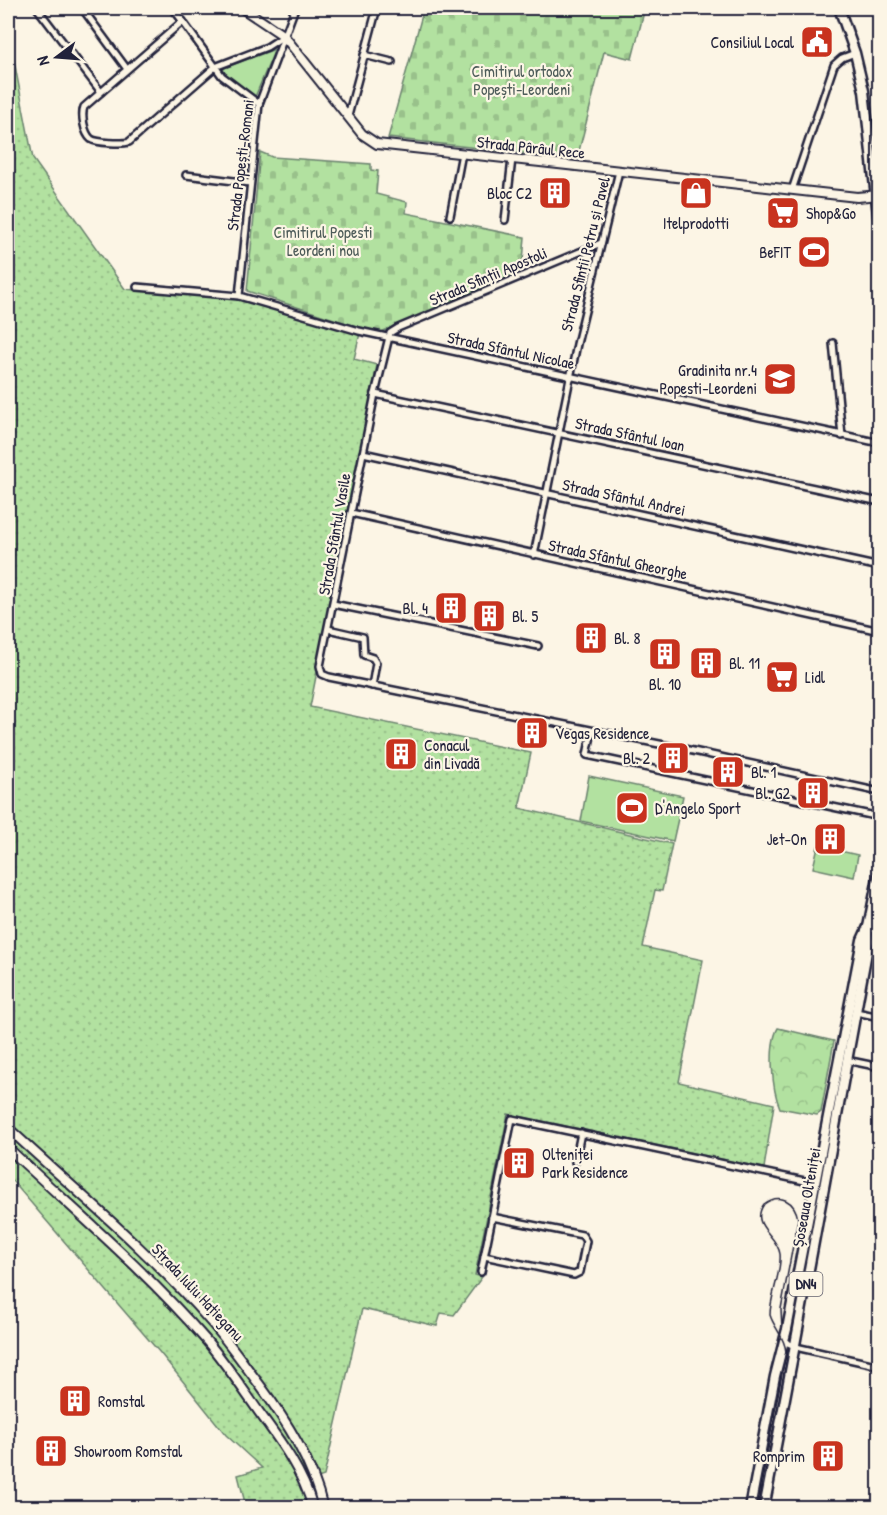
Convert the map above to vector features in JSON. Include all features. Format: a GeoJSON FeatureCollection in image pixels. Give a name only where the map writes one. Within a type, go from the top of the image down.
{"type":"FeatureCollection","features":[{"type":"Feature","properties":{"kind":"main road","name":"Strada Pârâul Rece"},"geometry":{"type":"LineString","coordinates":[[242,8],[284,36],[365,137],[375,143],[857,197],[878,195]]}},
{"type":"Feature","properties":{"kind":"main road"},"geometry":{"type":"LineString","coordinates":[[839,8],[855,54],[866,100],[878,195],[879,232]]}},
{"type":"Feature","properties":{"kind":"main road","name":"Șoseaua Olteniței"},"geometry":{"type":"LineString","coordinates":[[764,1508],[790,1379],[862,940],[868,927],[879,867]]}},
{"type":"Feature","properties":{"kind":"main road"},"geometry":{"type":"LineString","coordinates":[[868,927],[879,929]]}},
{"type":"Feature","properties":{"kind":"main road","name":"Șoseaua Olteniței"},"geometry":{"type":"LineString","coordinates":[[750,1508],[775,1376],[785,1342],[814,1183],[842,1059],[856,1012],[869,941],[868,927]]}},
{"type":"Feature","properties":{"kind":"main road","name":"Strada Iuliu Hațieganu"},"geometry":{"type":"LineString","coordinates":[[8,1128],[131,1241],[195,1304],[229,1343],[283,1417],[312,1469],[323,1508]]}},
{"type":"Feature","properties":{"kind":"main road","name":"Strada Iuliu Hațieganu"},"geometry":{"type":"LineString","coordinates":[[8,1148],[189,1321],[224,1363],[269,1426],[302,1477],[313,1508]]}},
{"type":"Feature","properties":{"kind":"main road"},"geometry":{"type":"LineString","coordinates":[[26,1165],[36,1154]]}},
{"type":"Feature","properties":{"kind":"main road"},"geometry":{"type":"LineString","coordinates":[[775,1376],[790,1379]]}},
{"type":"Feature","properties":{"kind":"main road"},"geometry":{"type":"LineString","coordinates":[[269,1426],[283,1417]]}},
{"type":"Feature","properties":{"kind":"street"},"geometry":{"type":"LineString","coordinates":[[37,8],[101,92]]}},
{"type":"Feature","properties":{"kind":"street"},"geometry":{"type":"LineString","coordinates":[[82,8],[127,69]]}},
{"type":"Feature","properties":{"kind":"street"},"geometry":{"type":"LineString","coordinates":[[173,8],[215,68],[226,80],[259,104]]}},
{"type":"Feature","properties":{"kind":"street","name":"Strada Popești-Romani"},"geometry":{"type":"LineString","coordinates":[[239,296],[259,104],[296,8]]}},
{"type":"Feature","properties":{"kind":"street"},"geometry":{"type":"LineString","coordinates":[[348,116],[377,8]]}},
{"type":"Feature","properties":{"kind":"street"},"geometry":{"type":"LineString","coordinates":[[183,21],[84,107],[82,117],[93,140],[122,144],[129,142],[215,68],[267,47],[284,36]]}},
{"type":"Feature","properties":{"kind":"street"},"geometry":{"type":"LineString","coordinates":[[792,190],[834,65],[842,58],[855,54]]}},
{"type":"Feature","properties":{"kind":"street"},"geometry":{"type":"LineString","coordinates":[[364,55],[392,62]]}},
{"type":"Feature","properties":{"kind":"street"},"geometry":{"type":"LineString","coordinates":[[450,216],[462,153]]}},
{"type":"Feature","properties":{"kind":"street"},"geometry":{"type":"LineString","coordinates":[[505,220],[512,159]]}},
{"type":"Feature","properties":{"kind":"street","name":"Strada Sfinții Petru și Pavel"},"geometry":{"type":"LineString","coordinates":[[534,555],[570,376],[620,171]]}},
{"type":"Feature","properties":{"kind":"street"},"geometry":{"type":"LineString","coordinates":[[186,175],[250,183]]}},
{"type":"Feature","properties":{"kind":"street","name":"Strada Sfinții Apostoli"},"geometry":{"type":"LineString","coordinates":[[388,337],[392,330],[601,243]]}},
{"type":"Feature","properties":{"kind":"street","name":"Strada Sfântul Nicolae"},"geometry":{"type":"LineString","coordinates":[[137,287],[239,296],[359,331],[879,444]]}},
{"type":"Feature","properties":{"kind":"street","name":"Strada Sfântul Vasile"},"geometry":{"type":"LineString","coordinates":[[388,337],[333,604],[538,646]]}},
{"type":"Feature","properties":{"kind":"street"},"geometry":{"type":"LineString","coordinates":[[833,343],[842,436]]}},
{"type":"Feature","properties":{"kind":"street","name":"Strada Sfântul Ioan"},"geometry":{"type":"LineString","coordinates":[[375,394],[879,502]]}},
{"type":"Feature","properties":{"kind":"street","name":"Strada Sfântul Andrei"},"geometry":{"type":"LineString","coordinates":[[363,453],[879,567]]}},
{"type":"Feature","properties":{"kind":"street","name":"Strada Sfântul Gheorghe"},"geometry":{"type":"LineString","coordinates":[[351,513],[879,631]]}},
{"type":"Feature","properties":{"kind":"street"},"geometry":{"type":"LineString","coordinates":[[333,604],[320,666],[322,674],[329,677],[592,730],[879,792]]}},
{"type":"Feature","properties":{"kind":"street"},"geometry":{"type":"LineString","coordinates":[[328,629],[363,637],[364,655],[373,658],[376,663],[372,686]]}},
{"type":"Feature","properties":{"kind":"street"},"geometry":{"type":"LineString","coordinates":[[592,730],[587,755],[879,817]]}},
{"type":"Feature","properties":{"kind":"street"},"geometry":{"type":"LineString","coordinates":[[856,1012],[879,1017]]}},
{"type":"Feature","properties":{"kind":"street"},"geometry":{"type":"LineString","coordinates":[[842,1059],[879,1068]]}},
{"type":"Feature","properties":{"kind":"street","name":"Șoseaua Olteniței"},"geometry":{"type":"LineString","coordinates":[[492,1216],[512,1119],[814,1183]]}},
{"type":"Feature","properties":{"kind":"street"},"geometry":{"type":"LineString","coordinates":[[575,1162],[581,1133]]}},
{"type":"Feature","properties":{"kind":"street"},"geometry":{"type":"LineString","coordinates":[[481,1272],[484,1256],[492,1216],[582,1235],[586,1241],[580,1272],[574,1275],[484,1256]]}},
{"type":"Feature","properties":{"kind":"street"},"geometry":{"type":"LineString","coordinates":[[785,1342],[879,1366]]}},
{"type":"Feature","properties":{"kind":"green space"},"geometry":{"type":"Polygon","coordinates":[[[8,8],[12,8],[9,35],[33,159],[125,289],[243,300],[360,333],[354,359],[377,365],[310,707],[531,753],[519,808],[672,844],[662,891],[655,890],[643,947],[703,960],[679,1082],[774,1104],[764,1168],[508,1114],[475,1275],[482,1277],[454,1315],[441,1313],[437,1326],[362,1309],[324,1476],[300,1484],[308,1507],[246,1507],[238,1475],[262,1468],[226,1435],[161,1354],[8,1176],[8,8]]]}},
{"type":"Feature","properties":{"kind":"green space","name":"Cimitirul ortodox Popești-Leordeni"},"geometry":{"type":"Polygon","coordinates":[[[424,8],[645,8],[632,59],[604,52],[577,159],[388,138],[424,8]]]}},
{"type":"Feature","properties":{"kind":"green space"},"geometry":{"type":"Polygon","coordinates":[[[275,49],[255,97],[223,72],[224,68],[275,49]]]}},
{"type":"Feature","properties":{"kind":"green space","name":"Cimitirul Popesti Leordeni nou"},"geometry":{"type":"Polygon","coordinates":[[[260,152],[272,157],[371,164],[371,170],[378,171],[376,194],[407,202],[406,213],[525,237],[522,273],[381,332],[247,291],[260,152]]]}},
{"type":"Feature","properties":{"kind":"green space","name":"D'Angelo Sport"},"geometry":{"type":"Polygon","coordinates":[[[589,776],[683,796],[673,841],[581,821],[589,776]]]}},
{"type":"Feature","properties":{"kind":"green space"},"geometry":{"type":"Polygon","coordinates":[[[818,846],[858,855],[854,877],[813,868],[818,846]]]}},
{"type":"Feature","properties":{"kind":"green space"},"geometry":{"type":"Polygon","coordinates":[[[778,1028],[834,1041],[821,1112],[817,1115],[780,1108],[772,1068],[773,1045],[778,1028]]]}},
{"type":"Feature","properties":{"kind":"tram line"},"geometry":{"type":"LineString","coordinates":[[757,1508],[786,1352],[784,1342],[770,1315],[780,1254],[760,1218],[764,1204],[776,1199],[790,1203],[798,1219],[781,1309],[782,1329]]}},
{"type":"Feature","properties":{"kind":"place","name":"Consiliul Local"},"geometry":{"type":"Point","coordinates":[817,42]}},
{"type":"Feature","properties":{"kind":"place","name":"Bloc C2"},"geometry":{"type":"Point","coordinates":[555,193]}},
{"type":"Feature","properties":{"kind":"place","name":"Itelprodotti"},"geometry":{"type":"Point","coordinates":[696,193]}},
{"type":"Feature","properties":{"kind":"place","name":"Shop&Go"},"geometry":{"type":"Point","coordinates":[783,213]}},
{"type":"Feature","properties":{"kind":"place","name":"BeFIT"},"geometry":{"type":"Point","coordinates":[814,252]}},
{"type":"Feature","properties":{"kind":"place","name":"Gradinita nr.4 Popesti-Leordeni"},"geometry":{"type":"Point","coordinates":[780,379]}},
{"type":"Feature","properties":{"kind":"place","name":"Bl. 4"},"geometry":{"type":"Point","coordinates":[451,608]}},
{"type":"Feature","properties":{"kind":"place","name":"Bl. 5"},"geometry":{"type":"Point","coordinates":[489,616]}},
{"type":"Feature","properties":{"kind":"place","name":"Bl. 8"},"geometry":{"type":"Point","coordinates":[591,638]}},
{"type":"Feature","properties":{"kind":"place","name":"Bl. 10"},"geometry":{"type":"Point","coordinates":[665,654]}},
{"type":"Feature","properties":{"kind":"place","name":"Bl. 11"},"geometry":{"type":"Point","coordinates":[706,663]}},
{"type":"Feature","properties":{"kind":"place","name":"Lidl"},"geometry":{"type":"Point","coordinates":[782,677]}},
{"type":"Feature","properties":{"kind":"place","name":"Vegas Residence"},"geometry":{"type":"Point","coordinates":[532,733]}},
{"type":"Feature","properties":{"kind":"place","name":"Conacul din Livadă"},"geometry":{"type":"Point","coordinates":[401,754]}},
{"type":"Feature","properties":{"kind":"place","name":"Bl. 2"},"geometry":{"type":"Point","coordinates":[673,758]}},
{"type":"Feature","properties":{"kind":"place","name":"Bl. 1"},"geometry":{"type":"Point","coordinates":[728,772]}},
{"type":"Feature","properties":{"kind":"place","name":"Bl. G2"},"geometry":{"type":"Point","coordinates":[813,793]}},
{"type":"Feature","properties":{"kind":"place","name":"D'Angelo Sport"},"geometry":{"type":"Point","coordinates":[632,808]}},
{"type":"Feature","properties":{"kind":"place","name":"Jet-On"},"geometry":{"type":"Point","coordinates":[830,839]}},
{"type":"Feature","properties":{"kind":"place","name":"Olteniței Park Residence"},"geometry":{"type":"Point","coordinates":[519,1163]}},
{"type":"Feature","properties":{"kind":"place","name":"Romstal"},"geometry":{"type":"Point","coordinates":[75,1401]}},
{"type":"Feature","properties":{"kind":"place","name":"Showroom Romstal"},"geometry":{"type":"Point","coordinates":[51,1451]}},
{"type":"Feature","properties":{"kind":"place","name":"Romprim"},"geometry":{"type":"Point","coordinates":[828,1456]}}]}
